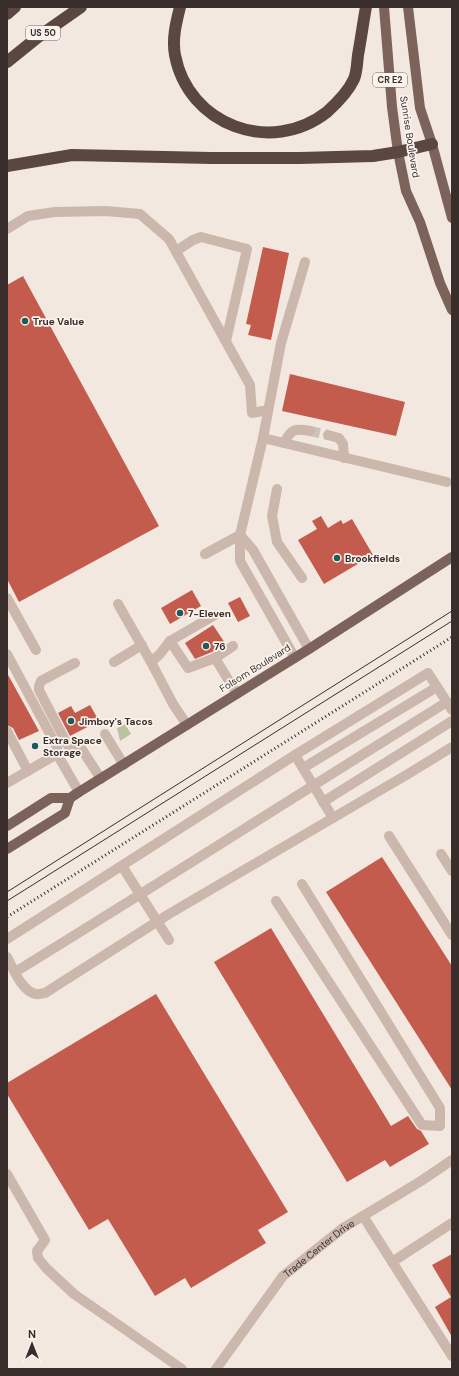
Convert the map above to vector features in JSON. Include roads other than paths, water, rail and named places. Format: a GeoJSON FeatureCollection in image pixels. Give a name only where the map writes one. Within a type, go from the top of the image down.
{"type":"FeatureCollection","features":[{"type":"Feature","properties":{"kind":"highway"},"geometry":{"type":"LineString","coordinates":[[7,14],[15,7]]}},
{"type":"Feature","properties":{"kind":"highway","name":"US 50"},"geometry":{"type":"LineString","coordinates":[[7,62],[38,37],[81,7]]}},
{"type":"Feature","properties":{"kind":"highway"},"geometry":{"type":"LineString","coordinates":[[180,7],[175,24],[175,55],[180,73],[188,90],[196,100],[215,117],[227,123],[245,130],[277,132],[296,128],[320,118],[343,96],[354,79],[366,7]]}},
{"type":"Feature","properties":{"kind":"highway"},"geometry":{"type":"LineString","coordinates":[[7,166],[72,155],[211,158],[373,156],[432,144]]}},
{"type":"Feature","properties":{"kind":"main road","name":"Sunrise Boulevard"},"geometry":{"type":"LineString","coordinates":[[384,7],[392,107],[398,152],[406,191],[420,222],[440,283],[452,310]]}},
{"type":"Feature","properties":{"kind":"main road","name":"Sunrise Boulevard"},"geometry":{"type":"LineString","coordinates":[[408,7],[420,108],[432,144],[452,218]]}},
{"type":"Feature","properties":{"kind":"main road","name":"Folsom Boulevard"},"geometry":{"type":"LineString","coordinates":[[7,849],[65,813],[70,798],[79,792],[295,658],[452,557]]}},
{"type":"Feature","properties":{"kind":"main road"},"geometry":{"type":"LineString","coordinates":[[7,826],[51,798],[70,798]]}},
{"type":"Feature","properties":{"kind":"street"},"geometry":{"type":"LineString","coordinates":[[7,229],[28,216],[55,212],[106,211],[140,214],[169,239],[176,251],[250,385],[252,413],[268,410]]}},
{"type":"Feature","properties":{"kind":"street"},"geometry":{"type":"LineString","coordinates":[[176,251],[193,240],[201,237],[247,249],[226,341]]}},
{"type":"Feature","properties":{"kind":"street"},"geometry":{"type":"LineString","coordinates":[[295,658],[240,561],[240,534],[263,438],[282,343],[305,262]]}},
{"type":"Feature","properties":{"kind":"street"},"geometry":{"type":"LineString","coordinates":[[284,443],[287,436],[292,431],[298,428],[310,430]]}},
{"type":"Feature","properties":{"kind":"street"},"geometry":{"type":"LineString","coordinates":[[328,435],[339,438],[343,444],[344,458]]}},
{"type":"Feature","properties":{"kind":"street"},"geometry":{"type":"LineString","coordinates":[[263,438],[447,482]]}},
{"type":"Feature","properties":{"kind":"street"},"geometry":{"type":"LineString","coordinates":[[278,489],[272,516],[278,542],[302,578]]}},
{"type":"Feature","properties":{"kind":"street"},"geometry":{"type":"LineString","coordinates":[[205,554],[240,534]]}},
{"type":"Feature","properties":{"kind":"street"},"geometry":{"type":"LineString","coordinates":[[240,534],[253,550],[309,649]]}},
{"type":"Feature","properties":{"kind":"street"},"geometry":{"type":"LineString","coordinates":[[7,598],[36,650]]}},
{"type":"Feature","properties":{"kind":"street"},"geometry":{"type":"LineString","coordinates":[[118,604],[187,725]]}},
{"type":"Feature","properties":{"kind":"street"},"geometry":{"type":"LineString","coordinates":[[151,662],[160,654],[170,641],[215,615]]}},
{"type":"Feature","properties":{"kind":"street"},"geometry":{"type":"LineString","coordinates":[[170,641],[188,668],[216,658],[233,646]]}},
{"type":"Feature","properties":{"kind":"street"},"geometry":{"type":"LineString","coordinates":[[114,662],[142,646]]}},
{"type":"Feature","properties":{"kind":"street"},"geometry":{"type":"LineString","coordinates":[[7,654],[57,747],[57,754],[79,792]]}},
{"type":"Feature","properties":{"kind":"street"},"geometry":{"type":"LineString","coordinates":[[216,658],[237,694]]}},
{"type":"Feature","properties":{"kind":"street"},"geometry":{"type":"LineString","coordinates":[[75,663],[41,681],[39,690],[68,746],[82,748],[101,779]]}},
{"type":"Feature","properties":{"kind":"street"},"geometry":{"type":"LineString","coordinates":[[7,939],[295,755],[428,673],[451,707],[313,784],[141,895],[15,972]]}},
{"type":"Feature","properties":{"kind":"street"},"geometry":{"type":"LineString","coordinates":[[303,768],[437,687]]}},
{"type":"Feature","properties":{"kind":"street"},"geometry":{"type":"LineString","coordinates":[[323,802],[452,721]]}},
{"type":"Feature","properties":{"kind":"street"},"geometry":{"type":"LineString","coordinates":[[7,732],[28,771]]}},
{"type":"Feature","properties":{"kind":"street"},"geometry":{"type":"LineString","coordinates":[[105,734],[124,765]]}},
{"type":"Feature","properties":{"kind":"street"},"geometry":{"type":"LineString","coordinates":[[7,957],[22,984],[29,992],[36,994],[45,993],[158,922],[452,747]]}},
{"type":"Feature","properties":{"kind":"street"},"geometry":{"type":"LineString","coordinates":[[7,783],[57,754]]}},
{"type":"Feature","properties":{"kind":"street"},"geometry":{"type":"LineString","coordinates":[[295,755],[333,818]]}},
{"type":"Feature","properties":{"kind":"street"},"geometry":{"type":"LineString","coordinates":[[389,836],[452,935]]}},
{"type":"Feature","properties":{"kind":"street"},"geometry":{"type":"LineString","coordinates":[[441,854],[452,871]]}},
{"type":"Feature","properties":{"kind":"street"},"geometry":{"type":"LineString","coordinates":[[122,866],[169,940]]}},
{"type":"Feature","properties":{"kind":"street"},"geometry":{"type":"LineString","coordinates":[[276,901],[422,1125],[440,1126],[440,1108],[302,884]]}},
{"type":"Feature","properties":{"kind":"street","name":"Trade Center Drive"},"geometry":{"type":"LineString","coordinates":[[216,1369],[283,1276],[343,1228],[421,1181],[452,1160]]}},
{"type":"Feature","properties":{"kind":"street"},"geometry":{"type":"LineString","coordinates":[[7,1174],[45,1240],[37,1251],[38,1258],[46,1268],[74,1294],[182,1369]]}},
{"type":"Feature","properties":{"kind":"street"},"geometry":{"type":"LineString","coordinates":[[363,1216],[452,1356]]}},
{"type":"Feature","properties":{"kind":"street"},"geometry":{"type":"LineString","coordinates":[[392,1262],[452,1223]]}},
{"type":"Feature","properties":{"kind":"tunnel"},"geometry":{"type":"LineString","coordinates":[[310,431],[328,435]]}},
{"type":"Feature","properties":{"kind":"tram line"},"geometry":{"type":"LineString","coordinates":[[7,892],[452,611]]}},
{"type":"Feature","properties":{"kind":"tram line"},"geometry":{"type":"LineString","coordinates":[[7,901],[452,621]]}},
{"type":"Feature","properties":{"kind":"railway"},"geometry":{"type":"LineString","coordinates":[[7,917],[452,637]]}},
{"type":"Feature","properties":{"kind":"place","name":"True Value"},"geometry":{"type":"Point","coordinates":[25,321]}},
{"type":"Feature","properties":{"kind":"place","name":"Brookfields"},"geometry":{"type":"Point","coordinates":[337,558]}},
{"type":"Feature","properties":{"kind":"place","name":"7-Eleven"},"geometry":{"type":"Point","coordinates":[180,613]}},
{"type":"Feature","properties":{"kind":"place","name":"76"},"geometry":{"type":"Point","coordinates":[206,646]}},
{"type":"Feature","properties":{"kind":"place","name":"Jimboy's Tacos"},"geometry":{"type":"Point","coordinates":[71,721]}},
{"type":"Feature","properties":{"kind":"place","name":"Extra Space Storage"},"geometry":{"type":"Point","coordinates":[35,746]}}]}
